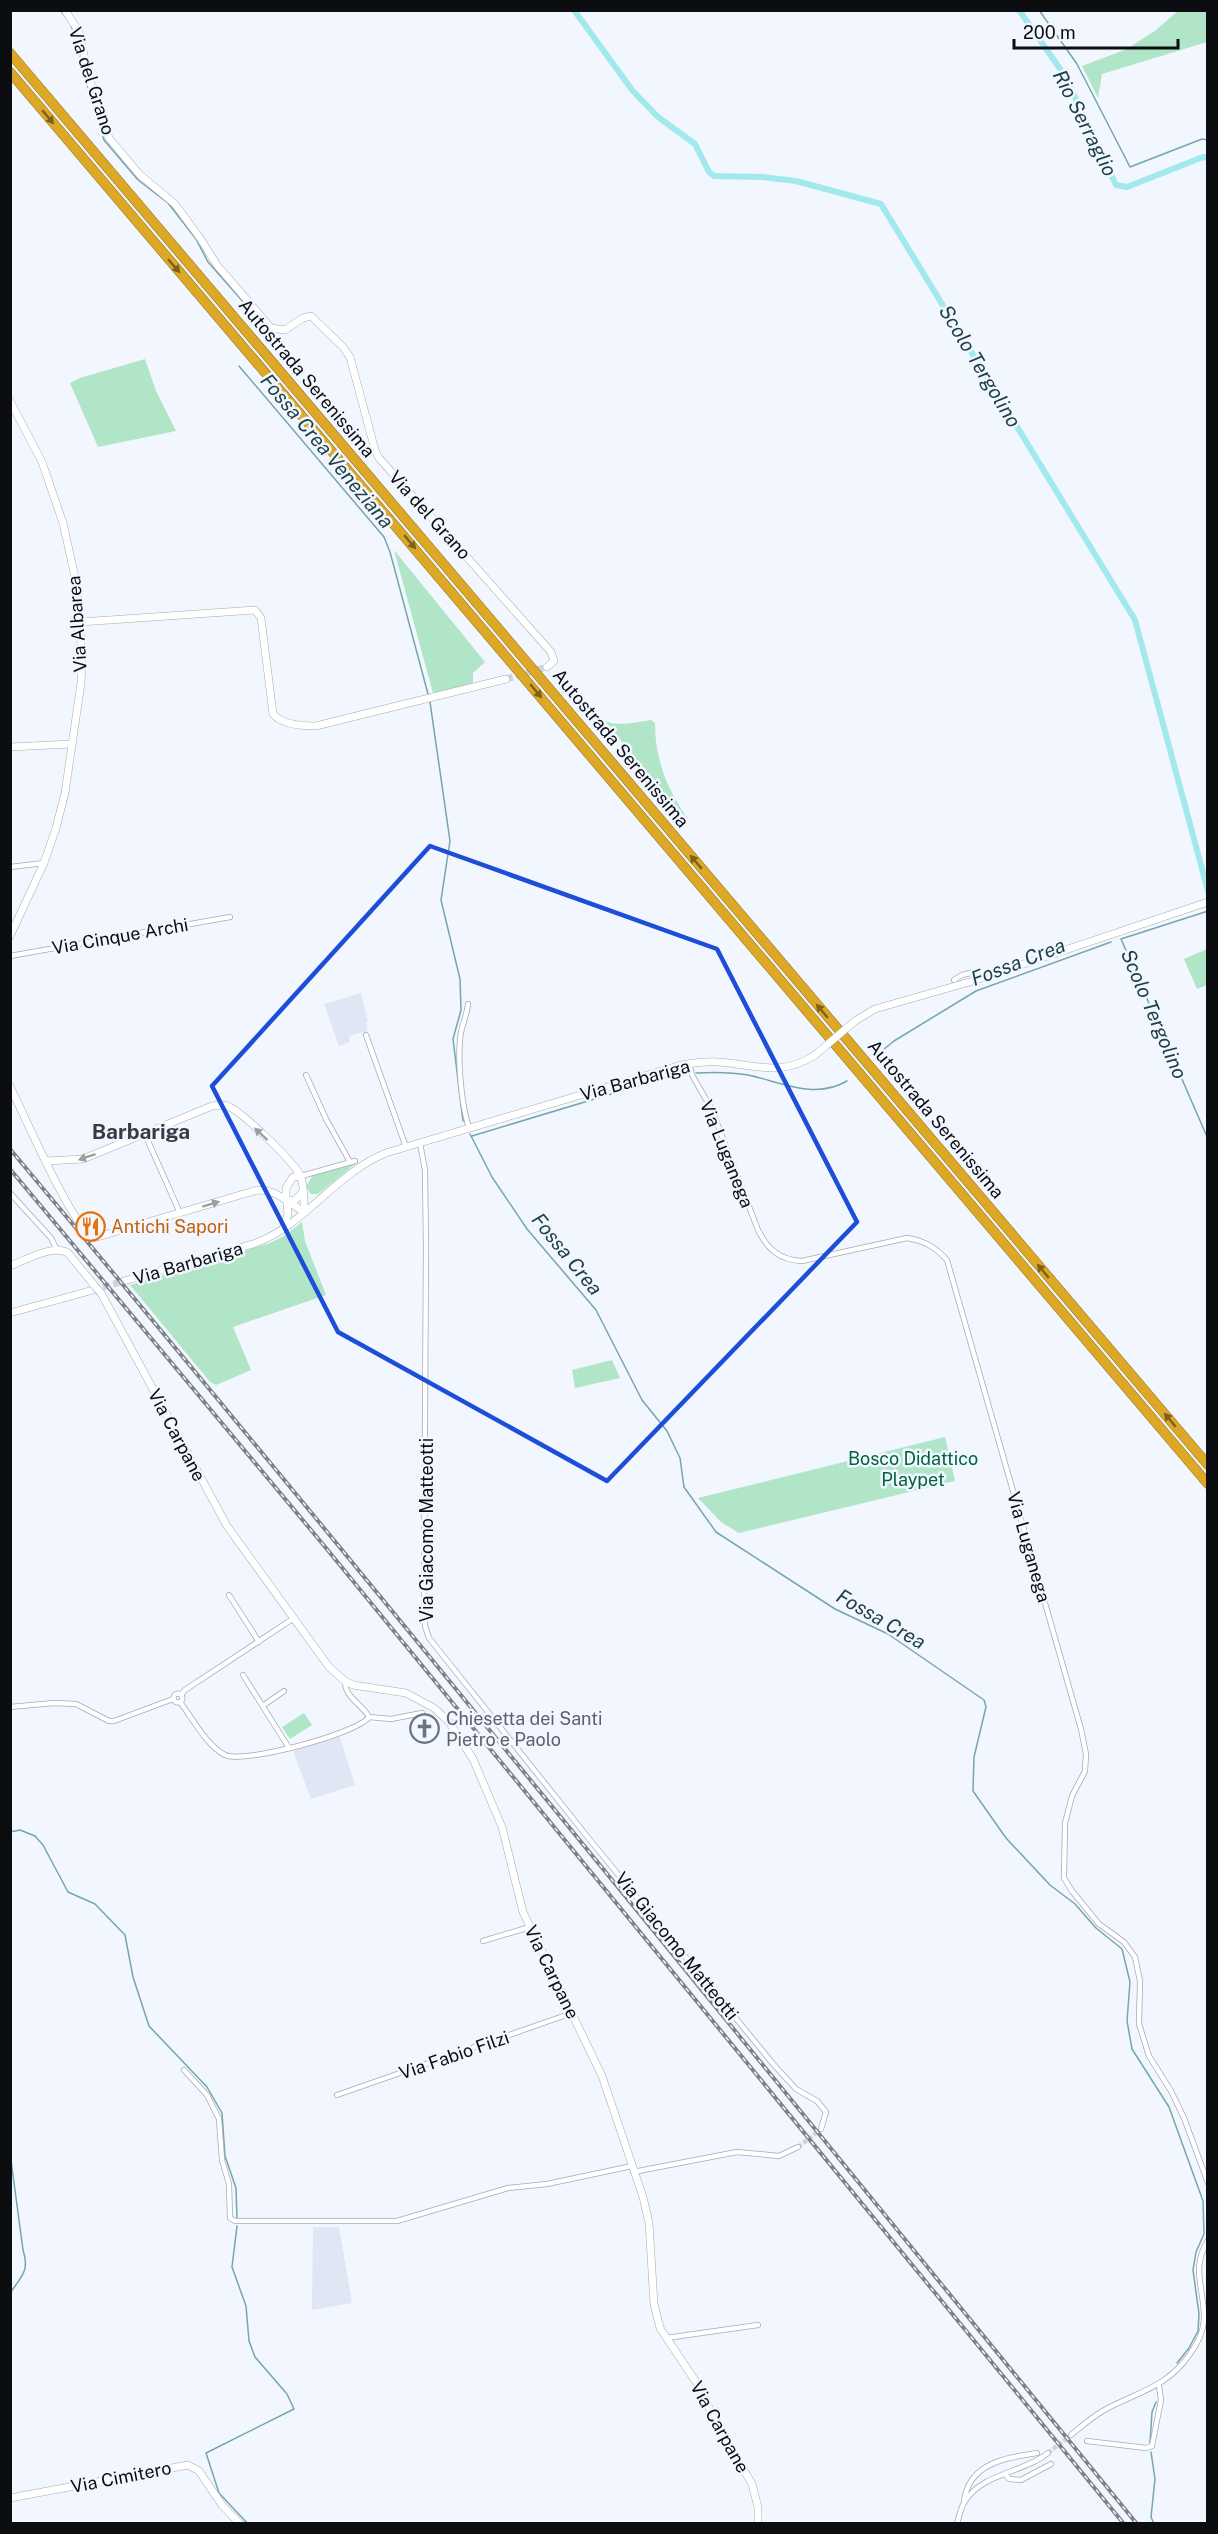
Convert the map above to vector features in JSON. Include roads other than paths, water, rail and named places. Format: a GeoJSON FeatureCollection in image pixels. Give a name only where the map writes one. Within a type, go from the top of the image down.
{"type":"FeatureCollection","features":[{"type":"Feature","properties":{"kind":"highway","name":"Autostrada Serenissima"},"geometry":{"type":"LineString","coordinates":[[10,53],[1208,1464]]}},
{"type":"Feature","properties":{"kind":"highway","name":"Autostrada Serenissima"},"geometry":{"type":"LineString","coordinates":[[10,72],[1208,1484]]}},
{"type":"Feature","properties":{"kind":"street","name":"Via del Grano"},"geometry":{"type":"LineString","coordinates":[[65,10],[78,32],[91,85],[113,143],[140,175],[175,204],[217,265],[271,328],[285,330],[303,318],[311,316],[343,347],[353,364],[379,458],[551,652],[554,661],[547,668]]}},
{"type":"Feature","properties":{"kind":"street","name":"Via Albarea"},"geometry":{"type":"LineString","coordinates":[[10,401],[42,462],[58,504],[75,573],[80,622],[81,683],[60,813],[44,863],[10,936]]}},
{"type":"Feature","properties":{"kind":"street"},"geometry":{"type":"LineString","coordinates":[[80,622],[255,610],[261,618],[273,714],[281,720],[299,724],[316,726],[506,679]]}},
{"type":"Feature","properties":{"kind":"street"},"geometry":{"type":"LineString","coordinates":[[10,747],[71,744]]}},
{"type":"Feature","properties":{"kind":"street"},"geometry":{"type":"LineString","coordinates":[[10,867],[44,863]]}},
{"type":"Feature","properties":{"kind":"street","name":"Via Barbariga"},"geometry":{"type":"LineString","coordinates":[[124,1281],[256,1243],[283,1229],[371,1159],[689,1064],[719,1062],[778,1069],[797,1065],[815,1054],[855,1020],[875,1009],[982,978],[1208,902]]}},
{"type":"Feature","properties":{"kind":"street","name":"Via Cinque Archi"},"geometry":{"type":"LineString","coordinates":[[10,956],[230,917]]}},
{"type":"Feature","properties":{"kind":"street","name":"Via Barbariga"},"geometry":{"type":"LineString","coordinates":[[954,980],[962,975],[979,971],[982,978]]}},
{"type":"Feature","properties":{"kind":"street"},"geometry":{"type":"LineString","coordinates":[[468,1004],[460,1049],[465,1110],[469,1128]]}},
{"type":"Feature","properties":{"kind":"street"},"geometry":{"type":"LineString","coordinates":[[366,1035],[406,1147]]}},
{"type":"Feature","properties":{"kind":"street","name":"Via Luganega"},"geometry":{"type":"LineString","coordinates":[[689,1064],[692,1075],[712,1110],[758,1230],[763,1240],[776,1254],[785,1259],[802,1261],[907,1239],[936,1247],[947,1260],[1081,1729],[1086,1754],[1085,1771],[1072,1796],[1065,1823],[1064,1878],[1099,1924],[1124,1942],[1135,1957],[1140,1982],[1139,2024],[1149,2056],[1171,2091],[1184,2118],[1208,2183]]}},
{"type":"Feature","properties":{"kind":"street"},"geometry":{"type":"LineString","coordinates":[[283,1229],[288,1214],[287,1184],[293,1177],[352,1161],[326,1119],[306,1075]]}},
{"type":"Feature","properties":{"kind":"street"},"geometry":{"type":"LineString","coordinates":[[10,1086],[70,1208],[84,1229],[94,1238],[257,1190],[273,1191],[286,1202],[304,1212]]}},
{"type":"Feature","properties":{"kind":"street"},"geometry":{"type":"LineString","coordinates":[[46,1161],[83,1159],[212,1106],[224,1105],[231,1108],[260,1133],[301,1176],[304,1212]]}},
{"type":"Feature","properties":{"kind":"street"},"geometry":{"type":"LineString","coordinates":[[148,1141],[180,1213]]}},
{"type":"Feature","properties":{"kind":"street","name":"Via Giacomo Matteotti"},"geometry":{"type":"LineString","coordinates":[[420,1143],[425,1170],[424,1588],[425,1626],[429,1638],[575,1822],[768,2057],[796,2089],[821,2104],[826,2112],[821,2129]]}},
{"type":"Feature","properties":{"kind":"street"},"geometry":{"type":"LineString","coordinates":[[286,1202],[294,1201],[303,1192]]}},
{"type":"Feature","properties":{"kind":"street"},"geometry":{"type":"LineString","coordinates":[[303,1192],[310,1197],[323,1197]]}},
{"type":"Feature","properties":{"kind":"street","name":"Via Carpane"},"geometry":{"type":"LineString","coordinates":[[10,1193],[51,1238],[57,1250],[68,1253],[95,1289],[227,1526],[329,1667],[345,1681],[366,1689],[406,1693],[434,1708],[449,1722],[473,1759],[499,1819],[517,1894],[530,1928],[602,2076],[643,2197],[649,2223],[654,2304],[666,2338],[698,2385],[716,2422],[752,2484],[758,2506],[758,2523]]}},
{"type":"Feature","properties":{"kind":"street"},"geometry":{"type":"LineString","coordinates":[[10,1266],[57,1250]]}},
{"type":"Feature","properties":{"kind":"street"},"geometry":{"type":"LineString","coordinates":[[10,1313],[95,1289]]}},
{"type":"Feature","properties":{"kind":"street"},"geometry":{"type":"LineString","coordinates":[[229,1595],[259,1642]]}},
{"type":"Feature","properties":{"kind":"street"},"geometry":{"type":"LineString","coordinates":[[294,1618],[185,1690],[181,1695],[180,1702],[212,1744],[228,1756],[289,1748],[346,1732],[362,1724],[369,1717],[391,1719],[422,1713]]}},
{"type":"Feature","properties":{"kind":"street"},"geometry":{"type":"LineString","coordinates":[[243,1675],[289,1748]]}},
{"type":"Feature","properties":{"kind":"street","name":"Via Carpane"},"geometry":{"type":"LineString","coordinates":[[345,1681],[344,1686],[348,1694],[369,1717]]}},
{"type":"Feature","properties":{"kind":"street"},"geometry":{"type":"LineString","coordinates":[[264,1705],[284,1691]]}},
{"type":"Feature","properties":{"kind":"street"},"geometry":{"type":"LineString","coordinates":[[10,1707],[76,1704],[114,1721],[173,1699],[174,1695],[181,1695]]}},
{"type":"Feature","properties":{"kind":"street"},"geometry":{"type":"LineString","coordinates":[[173,1699],[176,1703],[180,1702]]}},
{"type":"Feature","properties":{"kind":"street"},"geometry":{"type":"LineString","coordinates":[[483,1941],[530,1928]]}},
{"type":"Feature","properties":{"kind":"street","name":"Via Fabio Filzi"},"geometry":{"type":"LineString","coordinates":[[337,2095],[572,2013]]}},
{"type":"Feature","properties":{"kind":"street"},"geometry":{"type":"LineString","coordinates":[[184,2070],[211,2101],[219,2119],[222,2160],[229,2184],[230,2218],[235,2221],[397,2221],[508,2188],[547,2184],[737,2152],[779,2156],[798,2147]]}},
{"type":"Feature","properties":{"kind":"street"},"geometry":{"type":"LineString","coordinates":[[1071,2435],[1099,2413],[1159,2385],[1184,2364],[1200,2337],[1203,2315],[1198,2267],[1200,2253],[1208,2240]]}},
{"type":"Feature","properties":{"kind":"street"},"geometry":{"type":"LineString","coordinates":[[666,2338],[758,2325]]}},
{"type":"Feature","properties":{"kind":"street"},"geometry":{"type":"LineString","coordinates":[[1087,2442],[1146,2448],[1152,2446],[1161,2400],[1159,2385]]}},
{"type":"Feature","properties":{"kind":"street"},"geometry":{"type":"LineString","coordinates":[[957,2523],[970,2484],[975,2477],[993,2462],[1037,2453]]}},
{"type":"Feature","properties":{"kind":"street"},"geometry":{"type":"LineString","coordinates":[[964,2501],[977,2488],[1032,2464],[1048,2453]]}},
{"type":"Feature","properties":{"kind":"street"},"geometry":{"type":"LineString","coordinates":[[1005,2474],[1009,2479],[1021,2480],[1051,2464]]}},
{"type":"Feature","properties":{"kind":"street","name":"Via Cimitero"},"geometry":{"type":"LineString","coordinates":[[10,2498],[188,2465],[199,2471],[222,2505],[240,2523]]}},
{"type":"Feature","properties":{"kind":"street"},"geometry":{"type":"LineString","coordinates":[[975,2477],[977,2488]]}},
{"type":"Feature","properties":{"kind":"street"},"geometry":{"type":"LineString","coordinates":[[970,2484],[977,2488]]}},
{"type":"Feature","properties":{"kind":"waterway","name":"Fossa Crea Veneziana"},"geometry":{"type":"LineString","coordinates":[[60,10],[66,17]]}},
{"type":"Feature","properties":{"kind":"waterway","name":"Scolo Tergolino"},"geometry":{"type":"LineString","coordinates":[[574,10],[632,90],[658,117],[695,144],[709,172],[714,176],[762,177],[796,181],[881,204],[1135,620],[1208,891]]}},
{"type":"Feature","properties":{"kind":"waterway","name":"Rio Serraglio"},"geometry":{"type":"LineString","coordinates":[[1019,10],[1065,76],[1116,185],[1127,187],[1203,157],[1208,158]]}},
{"type":"Feature","properties":{"kind":"waterway"},"geometry":{"type":"LineString","coordinates":[[1039,10],[1077,64],[1130,167],[1202,139],[1208,140]]}},
{"type":"Feature","properties":{"kind":"waterway","name":"Fossa Crea Veneziana"},"geometry":{"type":"LineString","coordinates":[[71,26],[78,41]]}},
{"type":"Feature","properties":{"kind":"waterway","name":"Fossa Crea Veneziana"},"geometry":{"type":"LineString","coordinates":[[80,55],[104,140],[138,180],[168,203],[196,239],[208,262],[276,339]]}},
{"type":"Feature","properties":{"kind":"waterway","name":"Fossa Crea Veneziana"},"geometry":{"type":"LineString","coordinates":[[239,366],[384,537],[428,694]]}},
{"type":"Feature","properties":{"kind":"waterway","name":"Fossa Crea Veneziana"},"geometry":{"type":"LineString","coordinates":[[430,702],[450,841],[441,900],[460,979],[461,1010],[453,1039],[463,1121]]}},
{"type":"Feature","properties":{"kind":"waterway","name":"Scolo Tergolino"},"geometry":{"type":"LineString","coordinates":[[1208,911],[1121,939],[1208,1139]]}},
{"type":"Feature","properties":{"kind":"waterway","name":"Fossa Crea"},"geometry":{"type":"LineString","coordinates":[[878,1054],[894,1041],[976,991],[1111,942]]}},
{"type":"Feature","properties":{"kind":"waterway","name":"Fossa Crea"},"geometry":{"type":"LineString","coordinates":[[472,1136],[686,1073]]}},
{"type":"Feature","properties":{"kind":"waterway","name":"Fossa Crea"},"geometry":{"type":"LineString","coordinates":[[696,1073],[742,1074],[810,1089],[823,1089],[847,1081]]}},
{"type":"Feature","properties":{"kind":"waterway","name":"Fossa Crea"},"geometry":{"type":"LineString","coordinates":[[470,1134],[492,1177],[527,1229],[596,1310],[642,1400],[667,1431],[680,1458],[684,1487],[716,1532],[835,1609],[888,1634],[984,1700],[986,1707],[974,1757],[973,1791],[1006,1838],[1050,1885],[1075,1904],[1096,1928],[1122,1949],[1130,1982],[1127,2021],[1132,2049],[1169,2107],[1203,2201],[1204,2234],[1196,2252],[1193,2270],[1199,2314],[1198,2331],[1189,2348],[1177,2363]]}},
{"type":"Feature","properties":{"kind":"waterway"},"geometry":{"type":"LineString","coordinates":[[10,1832],[20,1830],[35,1836],[43,1845],[68,1892],[95,1904],[125,1935],[133,1977],[149,2026],[207,2087],[222,2113],[225,2156],[236,2188],[237,2218]]}},
{"type":"Feature","properties":{"kind":"waterway"},"geometry":{"type":"LineString","coordinates":[[10,2153],[25,2257],[25,2269],[10,2293]]}},
{"type":"Feature","properties":{"kind":"waterway"},"geometry":{"type":"LineString","coordinates":[[237,2226],[232,2267],[246,2306],[249,2341],[255,2357],[287,2394],[294,2409],[206,2453],[219,2493],[248,2524]]}},
{"type":"Feature","properties":{"kind":"waterway","name":"Fossa Crea"},"geometry":{"type":"LineString","coordinates":[[1150,2443],[1152,2412],[1156,2402]]}},
{"type":"Feature","properties":{"kind":"waterway","name":"Fossa Crea"},"geometry":{"type":"LineString","coordinates":[[1151,2452],[1155,2479],[1151,2517],[1154,2524]]}},
{"type":"Feature","properties":{"kind":"tunnel"},"geometry":{"type":"LineString","coordinates":[[506,679],[547,667]]}},
{"type":"Feature","properties":{"kind":"tunnel"},"geometry":{"type":"LineString","coordinates":[[93,1290],[124,1281]]}},
{"type":"Feature","properties":{"kind":"tunnel"},"geometry":{"type":"LineString","coordinates":[[798,2147],[821,2129]]}},
{"type":"Feature","properties":{"kind":"tunnel"},"geometry":{"type":"LineString","coordinates":[[1048,2453],[1071,2435]]}},
{"type":"Feature","properties":{"kind":"railway"},"geometry":{"type":"LineString","coordinates":[[10,1149],[435,1663],[1137,2524]]}},
{"type":"Feature","properties":{"kind":"railway"},"geometry":{"type":"LineString","coordinates":[[10,1169],[326,1548],[1124,2524]]}},
{"type":"Feature","properties":{"kind":"place","name":"Antichi Sapori"},"geometry":{"type":"Point","coordinates":[90,1226]}},
{"type":"Feature","properties":{"kind":"place","name":"Chiesetta dei Santi Pietro e Paolo"},"geometry":{"type":"Point","coordinates":[425,1728]}},
{"type":"Feature","properties":{"kind":"district","name":"Barbariga"},"geometry":{"type":"Point","coordinates":[141,1131]}},
{"type":"Feature","properties":{"kind":"park label","name":"Bosco Didattico Playpet"},"geometry":{"type":"Point","coordinates":[913,1468]}}]}
